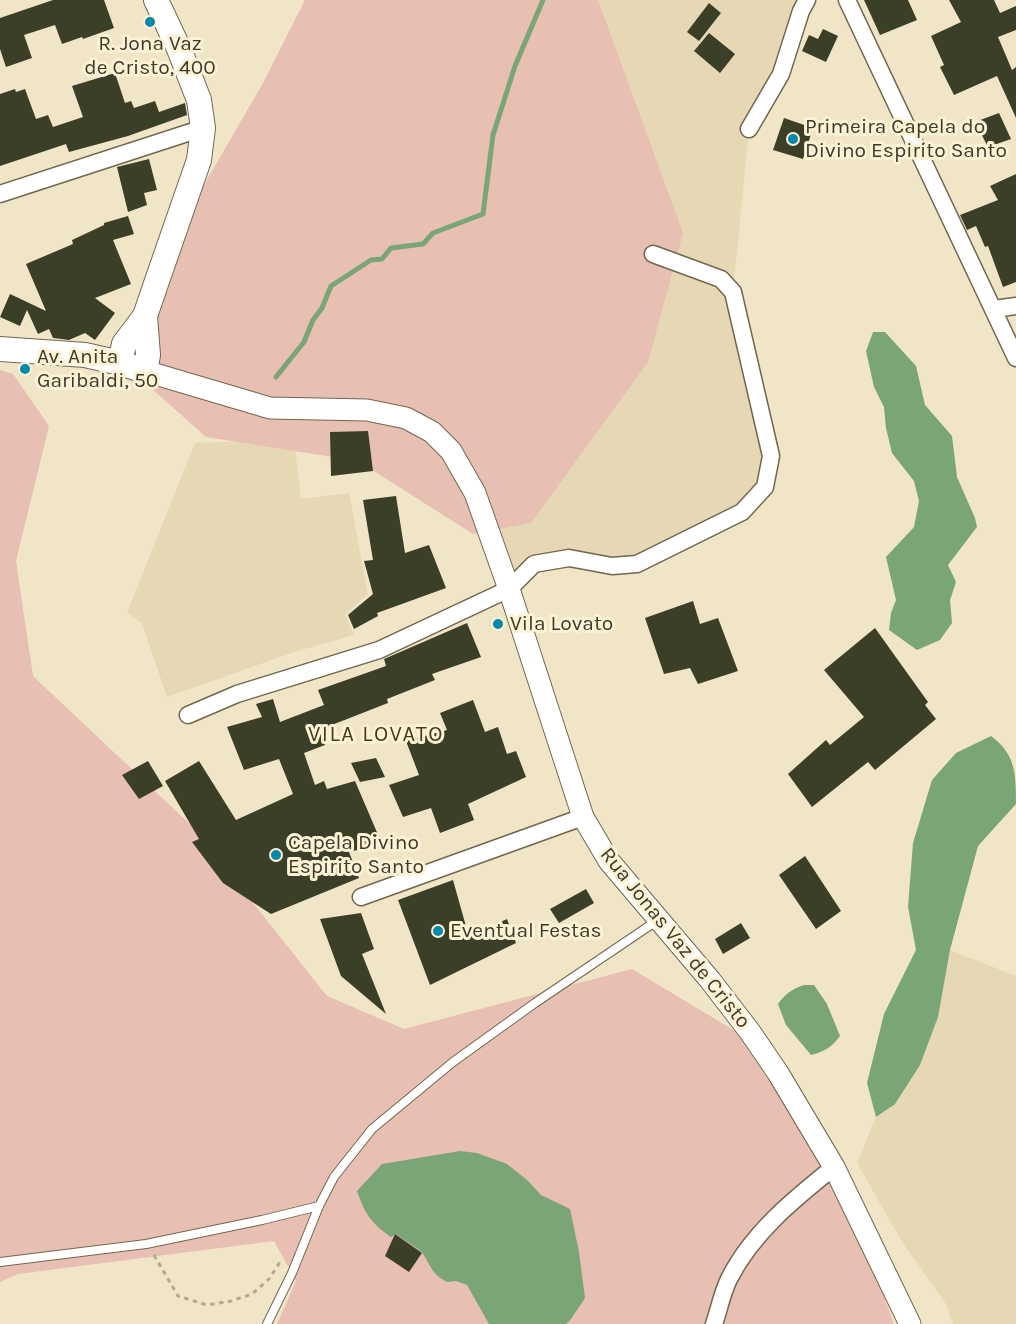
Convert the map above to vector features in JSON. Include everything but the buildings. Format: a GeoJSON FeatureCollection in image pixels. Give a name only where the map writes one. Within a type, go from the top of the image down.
{"type":"FeatureCollection","features":[{"type":"Feature","properties":{"kind":"main road"},"geometry":{"type":"LineString","coordinates":[[120,363],[124,344],[145,316],[199,160],[203,128],[199,100],[156,0]]}},
{"type":"Feature","properties":{"kind":"main road"},"geometry":{"type":"LineString","coordinates":[[0,349],[85,355],[145,371],[148,355],[145,316]]}},
{"type":"Feature","properties":{"kind":"street"},"geometry":{"type":"LineString","coordinates":[[749,129],[781,74],[801,11],[807,0]]}},
{"type":"Feature","properties":{"kind":"street"},"geometry":{"type":"LineString","coordinates":[[847,0],[1016,358]]}},
{"type":"Feature","properties":{"kind":"street"},"geometry":{"type":"LineString","coordinates":[[0,194],[203,128]]}},
{"type":"Feature","properties":{"kind":"street"},"geometry":{"type":"LineString","coordinates":[[188,715],[237,694],[379,650],[509,589],[534,564],[568,558],[612,566],[637,564],[742,512],[765,487],[771,456],[733,292],[721,279],[653,254]]}},
{"type":"Feature","properties":{"kind":"street"},"geometry":{"type":"LineString","coordinates":[[994,309],[1016,306]]}},
{"type":"Feature","properties":{"kind":"street","name":"Rua Jonas Vaz de Cristo"},"geometry":{"type":"LineString","coordinates":[[145,371],[270,408],[367,410],[406,418],[432,432],[451,451],[475,493],[584,818],[609,861],[706,975],[778,1073],[834,1167],[910,1324]]}},
{"type":"Feature","properties":{"kind":"street"},"geometry":{"type":"LineString","coordinates":[[361,897],[584,818]]}},
{"type":"Feature","properties":{"kind":"street"},"geometry":{"type":"LineString","coordinates":[[714,1324],[728,1282],[738,1263],[761,1233],[804,1191],[834,1167]]}},
{"type":"Feature","properties":{"kind":"lane"},"geometry":{"type":"LineString","coordinates":[[267,1324],[334,1177],[372,1129],[453,1062],[535,1003],[659,920]]}},
{"type":"Feature","properties":{"kind":"lane"},"geometry":{"type":"LineString","coordinates":[[0,1262],[147,1244],[319,1206]]}},
{"type":"Feature","properties":{"kind":"path"},"geometry":{"type":"LineString","coordinates":[[147,1244],[178,1296],[207,1305],[231,1301],[252,1294],[269,1279],[286,1255]]}},
{"type":"Feature","properties":{"kind":"shaded area"},"geometry":{"type":"Polygon","coordinates":[[[305,0],[598,0],[683,233],[648,362],[531,523],[473,534],[358,461],[206,437],[152,389],[146,285],[263,83],[305,0]]]}},
{"type":"Feature","properties":{"kind":"shaded area"},"geometry":{"type":"Polygon","coordinates":[[[563,0],[807,0],[749,129],[733,292],[771,456],[765,487],[742,512],[637,564],[534,564],[509,589],[432,432],[563,0]]]}},
{"type":"Feature","properties":{"kind":"shaded area"},"geometry":{"type":"Polygon","coordinates":[[[873,332],[885,332],[916,366],[925,405],[952,436],[957,477],[977,527],[948,565],[956,582],[950,600],[952,623],[940,640],[917,650],[889,630],[891,613],[896,600],[886,557],[914,527],[919,501],[914,481],[892,453],[884,407],[874,387],[866,351],[873,332]]]}},
{"type":"Feature","properties":{"kind":"shaded area"},"geometry":{"type":"Polygon","coordinates":[[[0,370],[13,374],[49,426],[16,561],[33,676],[192,826],[327,996],[404,1029],[632,969],[735,1031],[846,1192],[894,1324],[277,1324],[296,1281],[274,1241],[18,1274],[0,1282],[0,370]]]}},
{"type":"Feature","properties":{"kind":"shaded area"},"geometry":{"type":"Polygon","coordinates":[[[294,439],[301,499],[349,493],[368,594],[345,615],[354,635],[294,652],[167,697],[142,623],[127,613],[195,443],[294,439]]]}},
{"type":"Feature","properties":{"kind":"shaded area"},"geometry":{"type":"Polygon","coordinates":[[[991,736],[1005,750],[1013,766],[1016,804],[978,846],[950,950],[938,1017],[920,1065],[895,1104],[876,1117],[867,1083],[884,1014],[916,950],[908,907],[913,843],[932,780],[956,753],[991,736]]]}},
{"type":"Feature","properties":{"kind":"shaded area"},"geometry":{"type":"Polygon","coordinates":[[[950,950],[1016,976],[1016,1324],[953,1324],[946,1304],[901,1240],[857,1163],[876,1117],[920,1065],[938,1017],[950,950]]]}},
{"type":"Feature","properties":{"kind":"shaded area"},"geometry":{"type":"Polygon","coordinates":[[[804,985],[814,985],[827,1004],[840,1036],[827,1048],[811,1055],[786,1025],[778,1004],[789,992],[804,985]]]}},
{"type":"Feature","properties":{"kind":"shaded area"},"geometry":{"type":"Polygon","coordinates":[[[460,1151],[477,1153],[507,1164],[541,1195],[570,1209],[585,1298],[566,1324],[489,1324],[467,1285],[456,1281],[447,1282],[440,1278],[422,1252],[396,1234],[391,1237],[378,1227],[366,1212],[357,1191],[382,1164],[460,1151]]]}},
{"type":"Feature","properties":{"kind":"waterway"},"geometry":{"type":"LineString","coordinates":[[276,377],[304,342],[331,286],[371,260],[382,259],[391,248],[423,244],[433,233],[483,214],[493,135],[515,66],[543,0]]}},
{"type":"Feature","properties":{"kind":"place","name":"R. Jona Vaz de Cristo, 400"},"geometry":{"type":"Point","coordinates":[150,22]}},
{"type":"Feature","properties":{"kind":"place","name":"Primeira Capela do Divino Espirito Santo"},"geometry":{"type":"Point","coordinates":[793,139]}},
{"type":"Feature","properties":{"kind":"place","name":"Av. Anita Garibaldi, 50"},"geometry":{"type":"Point","coordinates":[25,369]}},
{"type":"Feature","properties":{"kind":"place","name":"Vila Lovato"},"geometry":{"type":"Point","coordinates":[498,624]}},
{"type":"Feature","properties":{"kind":"place","name":"Capela Divino Espirito Santo"},"geometry":{"type":"Point","coordinates":[276,855]}},
{"type":"Feature","properties":{"kind":"place","name":"Eventual Festas"},"geometry":{"type":"Point","coordinates":[438,931]}},
{"type":"Feature","properties":{"kind":"district","name":"VILA LOVATO"},"geometry":{"type":"Point","coordinates":[376,735]}}]}
